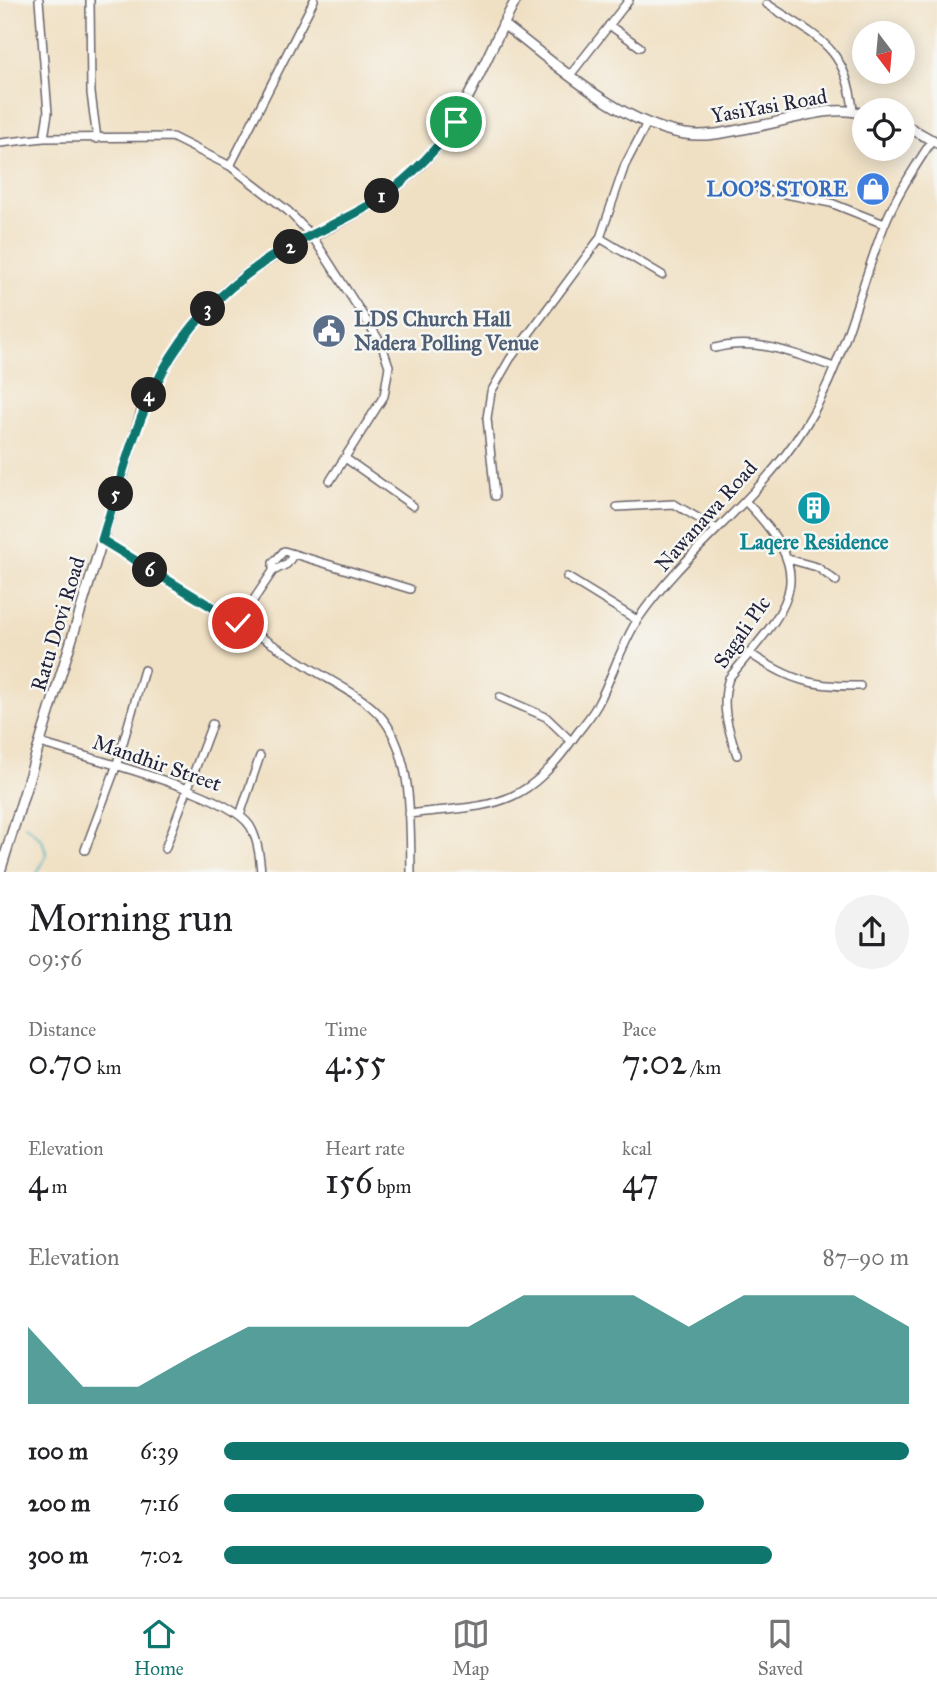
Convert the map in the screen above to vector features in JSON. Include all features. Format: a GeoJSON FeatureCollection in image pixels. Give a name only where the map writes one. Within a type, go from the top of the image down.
{"type":"FeatureCollection","features":[{"type":"Feature","properties":{"kind":"main road","name":"Ratu Dovi Road"},"geometry":{"type":"LineString","coordinates":[[0,872],[143,408],[180,342],[199,317],[233,285],[266,261],[388,192],[439,146],[470,99],[516,0]]}},
{"type":"Feature","properties":{"kind":"main road","name":"YasiYasi Road"},"geometry":{"type":"LineString","coordinates":[[503,24],[607,102],[647,123],[684,134],[713,135],[819,113],[852,110]]}},
{"type":"Feature","properties":{"kind":"main road"},"geometry":{"type":"LineString","coordinates":[[915,130],[935,141]]}},
{"type":"Feature","properties":{"kind":"street"},"geometry":{"type":"LineString","coordinates":[[39,0],[48,113],[44,138]]}},
{"type":"Feature","properties":{"kind":"street"},"geometry":{"type":"LineString","coordinates":[[90,0],[91,93],[97,119],[97,139]]}},
{"type":"Feature","properties":{"kind":"street"},"geometry":{"type":"LineString","coordinates":[[230,166],[314,0]]}},
{"type":"Feature","properties":{"kind":"street"},"geometry":{"type":"LineString","coordinates":[[571,74],[629,0]]}},
{"type":"Feature","properties":{"kind":"street"},"geometry":{"type":"LineString","coordinates":[[767,4],[837,54],[848,80],[852,104]]}},
{"type":"Feature","properties":{"kind":"street"},"geometry":{"type":"LineString","coordinates":[[609,25],[640,47]]}},
{"type":"Feature","properties":{"kind":"street"},"geometry":{"type":"LineString","coordinates":[[495,496],[487,418],[491,392],[510,359],[600,238],[625,165],[647,123]]}},
{"type":"Feature","properties":{"kind":"street"},"geometry":{"type":"LineString","coordinates":[[0,143],[44,138],[172,137],[230,166],[272,197],[312,236],[380,343],[389,366],[384,396],[330,481]]}},
{"type":"Feature","properties":{"kind":"street","name":"Nawanawa Road"},"geometry":{"type":"LineString","coordinates":[[409,814],[484,806],[509,799],[535,785],[571,741],[599,702],[638,620],[745,501],[804,428],[834,367],[884,224],[898,196],[935,141]]}},
{"type":"Feature","properties":{"kind":"street"},"geometry":{"type":"LineString","coordinates":[[760,189],[831,203],[884,224]]}},
{"type":"Feature","properties":{"kind":"street"},"geometry":{"type":"LineString","coordinates":[[600,238],[662,275]]}},
{"type":"Feature","properties":{"kind":"street"},"geometry":{"type":"LineString","coordinates":[[715,348],[761,345],[834,367]]}},
{"type":"Feature","properties":{"kind":"street"},"geometry":{"type":"LineString","coordinates":[[345,458],[413,506]]}},
{"type":"Feature","properties":{"kind":"street"},"geometry":{"type":"LineString","coordinates":[[745,501],[778,537],[788,559],[817,567],[836,581]]}},
{"type":"Feature","properties":{"kind":"street"},"geometry":{"type":"LineString","coordinates":[[617,508],[674,504],[717,529]]}},
{"type":"Feature","properties":{"kind":"street"},"geometry":{"type":"LineString","coordinates":[[102,540],[238,623],[380,715],[397,747],[409,814],[411,872]]}},
{"type":"Feature","properties":{"kind":"street"},"geometry":{"type":"LineString","coordinates":[[273,571],[273,563],[282,552],[410,589]]}},
{"type":"Feature","properties":{"kind":"street"},"geometry":{"type":"LineString","coordinates":[[238,623],[273,571],[287,564],[294,554]]}},
{"type":"Feature","properties":{"kind":"street","name":"Sagali Plc"},"geometry":{"type":"LineString","coordinates":[[737,755],[724,699],[729,678],[785,602],[790,575],[788,559]]}},
{"type":"Feature","properties":{"kind":"street"},"geometry":{"type":"LineString","coordinates":[[567,577],[638,620]]}},
{"type":"Feature","properties":{"kind":"street"},"geometry":{"type":"LineString","coordinates":[[749,653],[794,680],[815,685],[860,685]]}},
{"type":"Feature","properties":{"kind":"street"},"geometry":{"type":"LineString","coordinates":[[85,850],[116,766],[144,670]]}},
{"type":"Feature","properties":{"kind":"street"},"geometry":{"type":"LineString","coordinates":[[500,697],[546,717],[571,741]]}},
{"type":"Feature","properties":{"kind":"street"},"geometry":{"type":"LineString","coordinates":[[164,849],[212,724]]}},
{"type":"Feature","properties":{"kind":"street","name":"Mandhir Street"},"geometry":{"type":"LineString","coordinates":[[40,743],[188,790],[240,815],[255,836],[261,872]]}},
{"type":"Feature","properties":{"kind":"street"},"geometry":{"type":"LineString","coordinates":[[240,815],[260,756]]}},
{"type":"Feature","properties":{"kind":"waterway"},"geometry":{"type":"LineString","coordinates":[[25,825],[42,840],[47,855],[38,872]]}},
{"type":"Feature","properties":{"kind":"place","name":"LOO'S STORE"},"geometry":{"type":"Point","coordinates":[873,189]}},
{"type":"Feature","properties":{"kind":"place","name":"LDS Church Hall Nadera Polling Venue"},"geometry":{"type":"Point","coordinates":[329,331]}},
{"type":"Feature","properties":{"kind":"place","name":"Laqere Residence"},"geometry":{"type":"Point","coordinates":[814,508]}},
{"type":"Feature","properties":{"kind":"route"},"geometry":{"type":"LineString","coordinates":[[238,623],[102,540],[143,408],[160,373],[180,342],[199,317],[233,285],[266,261],[369,205],[406,179],[439,146],[456,122]]}}]}
